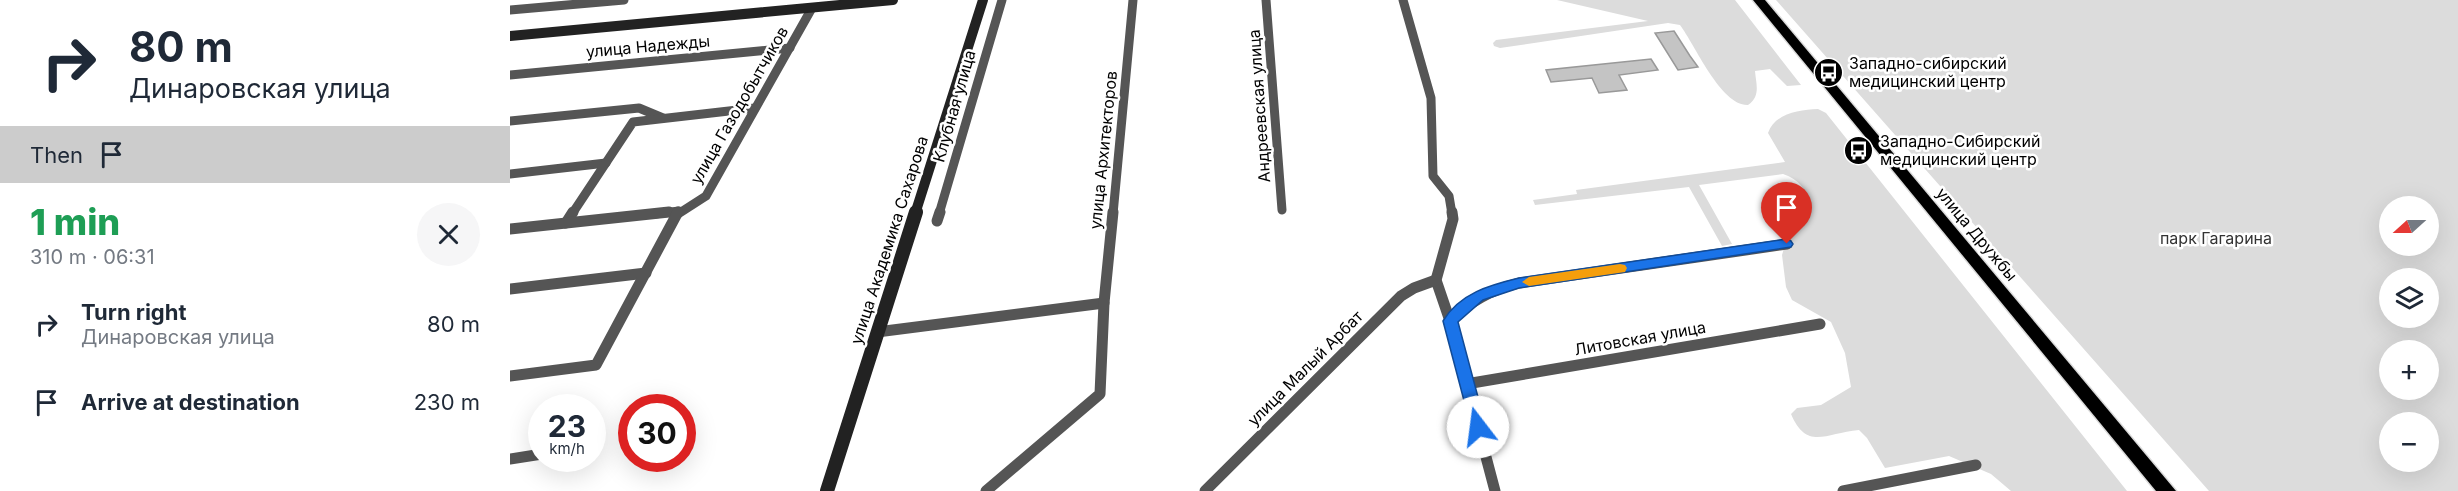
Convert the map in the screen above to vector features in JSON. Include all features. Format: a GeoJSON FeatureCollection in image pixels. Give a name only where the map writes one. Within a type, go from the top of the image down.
{"type":"FeatureCollection","features":[{"type":"Feature","properties":{"kind":"main road","name":"улица Дружбы"},"geometry":{"type":"LineString","coordinates":[[1759,0],[2167,491]]}},
{"type":"Feature","properties":{"kind":"street"},"geometry":{"type":"LineString","coordinates":[[510,10],[624,0]]}},
{"type":"Feature","properties":{"kind":"street"},"geometry":{"type":"LineString","coordinates":[[796,9],[801,0]]}},
{"type":"Feature","properties":{"kind":"street"},"geometry":{"type":"LineString","coordinates":[[510,36],[893,0]]}},
{"type":"Feature","properties":{"kind":"street","name":"улица Академика Сахарова"},"geometry":{"type":"LineString","coordinates":[[827,491],[983,0]]}},
{"type":"Feature","properties":{"kind":"street","name":"Клубная улица"},"geometry":{"type":"LineString","coordinates":[[937,221],[1002,0]]}},
{"type":"Feature","properties":{"kind":"street","name":"улица Архитекторов"},"geometry":{"type":"LineString","coordinates":[[986,491],[1100,394],[1104,303],[1133,0]]}},
{"type":"Feature","properties":{"kind":"street","name":"Андреевская улица"},"geometry":{"type":"LineString","coordinates":[[1266,0],[1282,210]]}},
{"type":"Feature","properties":{"kind":"street"},"geometry":{"type":"LineString","coordinates":[[1403,0],[1431,98],[1433,176],[1449,196],[1453,219],[1436,280],[1450,321],[1495,491]]}},
{"type":"Feature","properties":{"kind":"street","name":"улица Газодобытчиков"},"geometry":{"type":"LineString","coordinates":[[680,211],[706,196],[812,8]]}},
{"type":"Feature","properties":{"kind":"street","name":"улица Надежды"},"geometry":{"type":"LineString","coordinates":[[510,75],[790,48]]}},
{"type":"Feature","properties":{"kind":"street"},"geometry":{"type":"LineString","coordinates":[[510,121],[639,108],[666,119]]}},
{"type":"Feature","properties":{"kind":"street"},"geometry":{"type":"LineString","coordinates":[[566,224],[633,122],[755,108]]}},
{"type":"Feature","properties":{"kind":"street"},"geometry":{"type":"LineString","coordinates":[[510,174],[606,163]]}},
{"type":"Feature","properties":{"kind":"street"},"geometry":{"type":"LineString","coordinates":[[510,229],[680,211]]}},
{"type":"Feature","properties":{"kind":"street"},"geometry":{"type":"LineString","coordinates":[[510,376],[596,365],[680,211]]}},
{"type":"Feature","properties":{"kind":"street"},"geometry":{"type":"LineString","coordinates":[[1450,321],[1478,296],[1519,283],[1787,244]]}},
{"type":"Feature","properties":{"kind":"street"},"geometry":{"type":"LineString","coordinates":[[510,289],[646,273]]}},
{"type":"Feature","properties":{"kind":"street","name":"улица Малый Арбат"},"geometry":{"type":"LineString","coordinates":[[1205,491],[1401,296],[1414,288],[1436,280]]}},
{"type":"Feature","properties":{"kind":"street"},"geometry":{"type":"LineString","coordinates":[[877,332],[1104,303]]}},
{"type":"Feature","properties":{"kind":"street","name":"Литовская улица"},"geometry":{"type":"LineString","coordinates":[[1466,384],[1820,324]]}},
{"type":"Feature","properties":{"kind":"street"},"geometry":{"type":"LineString","coordinates":[[510,459],[528,456]]}},
{"type":"Feature","properties":{"kind":"street"},"geometry":{"type":"LineString","coordinates":[[1844,491],[1976,465]]}},
{"type":"Feature","properties":{"kind":"green space"},"geometry":{"type":"Polygon","coordinates":[[[1557,0],[1735,0],[1801,85],[1787,86],[1770,69],[1755,71],[1757,90],[1755,98],[1748,105],[1738,103],[1728,96],[1710,73],[1680,25],[1668,23],[1500,48],[1494,46],[1493,43],[1496,40],[1648,21],[1557,0]]]}},
{"type":"Feature","properties":{"kind":"green space","name":"парк Гагарина"},"geometry":{"type":"Polygon","coordinates":[[[1776,0],[2458,0],[2458,491],[2209,491],[1776,0]]]}},
{"type":"Feature","properties":{"kind":"green space"},"geometry":{"type":"Polygon","coordinates":[[[1818,109],[1826,113],[2127,491],[2011,491],[1991,474],[1949,456],[1885,468],[1867,438],[1859,430],[1818,437],[1804,433],[1791,414],[1797,408],[1821,405],[1851,387],[1845,353],[1831,322],[1792,300],[1786,287],[1782,255],[1792,222],[1804,217],[1806,209],[1804,190],[1790,177],[1783,174],[1699,185],[1732,244],[1722,246],[1689,187],[1535,205],[1533,200],[1577,194],[1576,190],[1785,162],[1768,133],[1771,126],[1788,114],[1818,109]]]}},
{"type":"Feature","properties":{"kind":"building"},"geometry":{"type":"Polygon","coordinates":[[[1674,31],[1698,67],[1678,70],[1655,33],[1674,31]]]}},
{"type":"Feature","properties":{"kind":"building"},"geometry":{"type":"Polygon","coordinates":[[[1651,59],[1658,70],[1619,75],[1627,90],[1599,93],[1592,78],[1551,82],[1546,70],[1651,59]]]}},
{"type":"Feature","properties":{"kind":"slow traffic"},"geometry":{"type":"LineString","coordinates":[[1529,282],[1620,268]]}},
{"type":"Feature","properties":{"kind":"place","name":"Западно-сибирский медицинский центр"},"geometry":{"type":"Point","coordinates":[1828,72]}},
{"type":"Feature","properties":{"kind":"place","name":"Западно-Сибирский медицинский центр"},"geometry":{"type":"Point","coordinates":[1859,150]}},
{"type":"Feature","properties":{"kind":"route"},"geometry":{"type":"LineString","coordinates":[[1478,427],[1450,321],[1478,296],[1519,283],[1787,244]]}}]}
